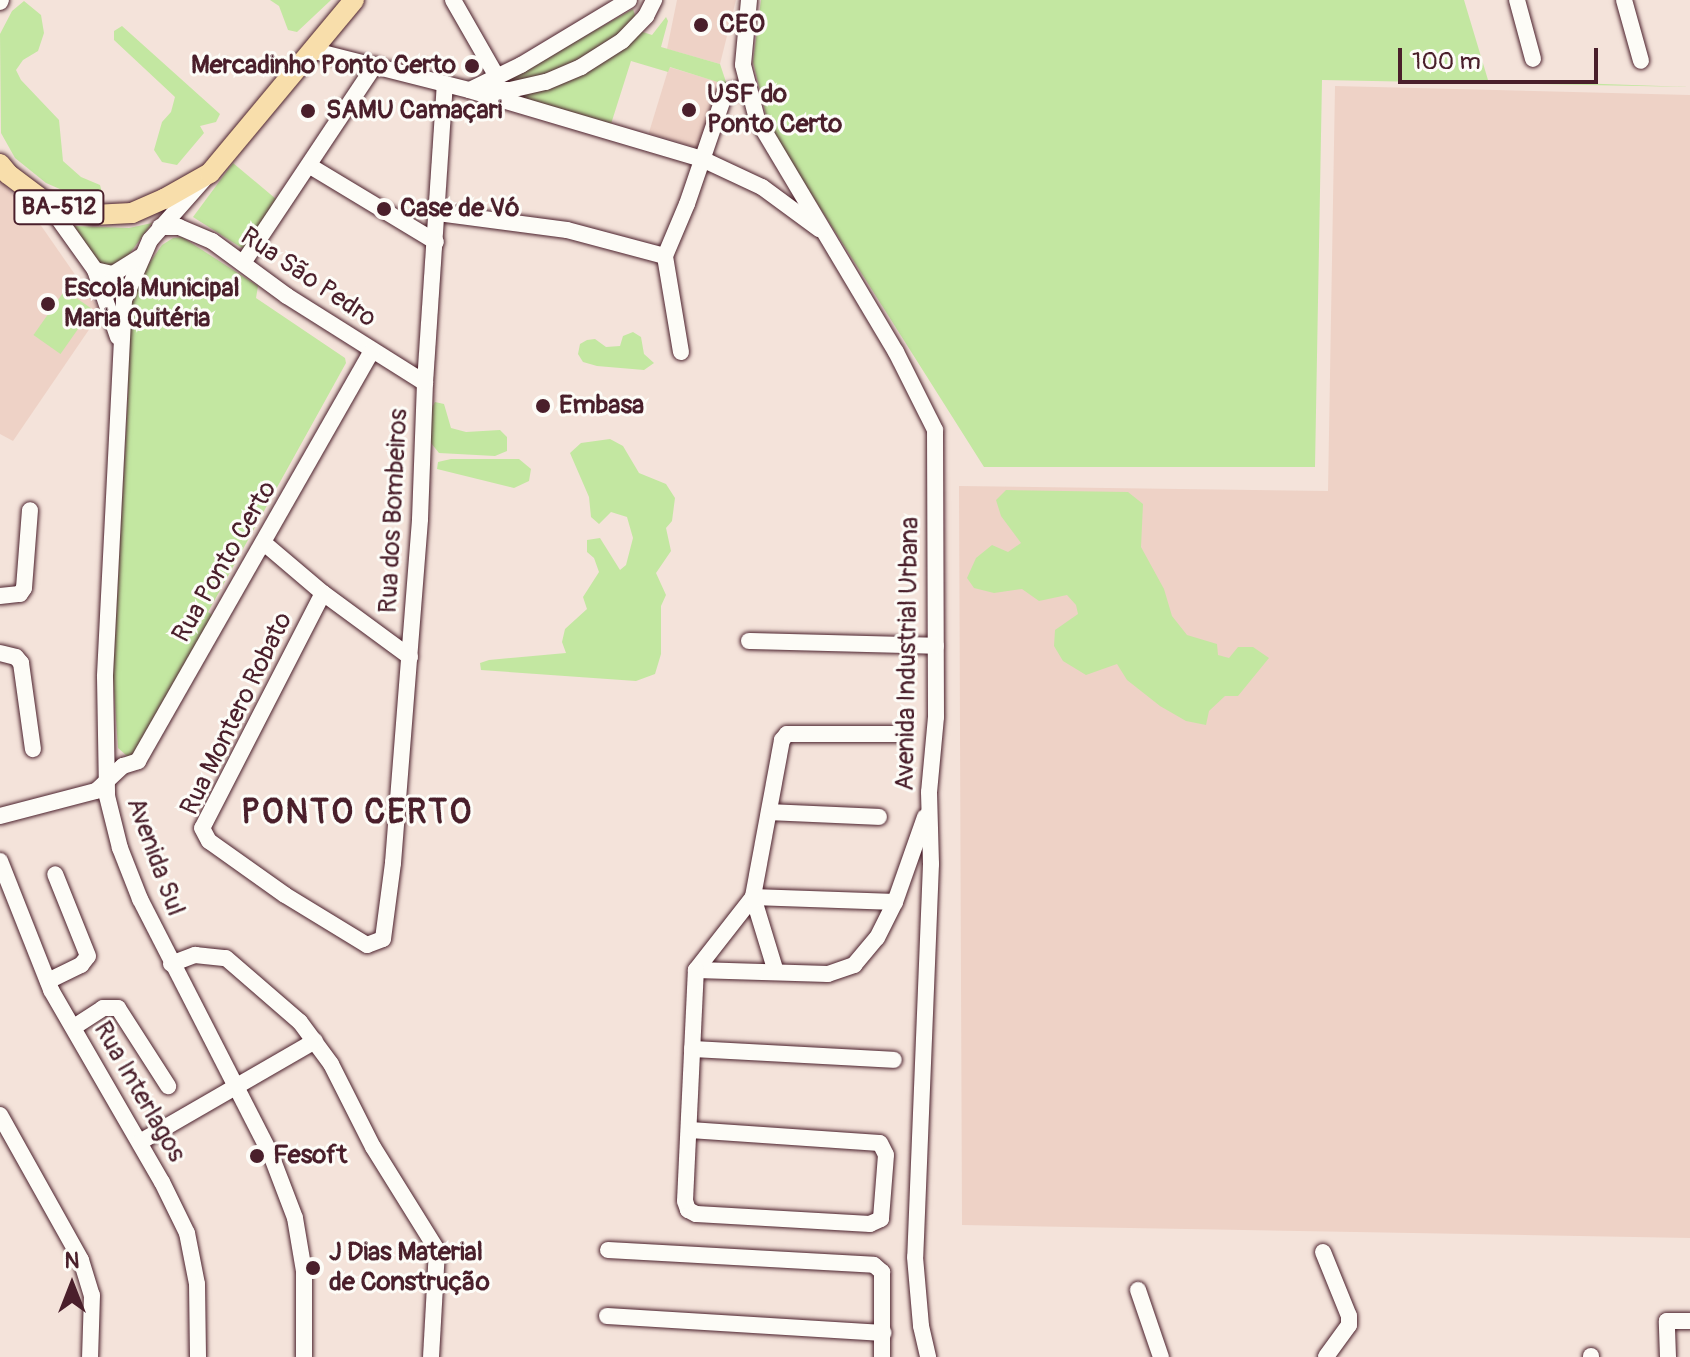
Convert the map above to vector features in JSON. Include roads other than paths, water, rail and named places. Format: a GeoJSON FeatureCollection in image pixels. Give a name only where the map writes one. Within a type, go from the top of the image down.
{"type":"FeatureCollection","features":[{"type":"Feature","properties":{"kind":"main road","name":"BA-512"},"geometry":{"type":"LineString","coordinates":[[0,164],[8,174],[48,204],[93,215],[132,213],[164,199],[210,173],[354,0]]}},
{"type":"Feature","properties":{"kind":"street"},"geometry":{"type":"LineString","coordinates":[[453,0],[496,75]]}},
{"type":"Feature","properties":{"kind":"street"},"geometry":{"type":"LineString","coordinates":[[469,90],[521,65],[629,0]]}},
{"type":"Feature","properties":{"kind":"street"},"geometry":{"type":"LineString","coordinates":[[469,90],[510,90],[546,82],[581,67],[622,41],[646,16],[654,0]]}},
{"type":"Feature","properties":{"kind":"street","name":"Avenida Industrial Urbana"},"geometry":{"type":"LineString","coordinates":[[749,0],[744,46],[747,88],[757,119],[896,352],[935,430],[936,717],[929,807],[930,854],[915,1257],[921,1326],[928,1357]]}},
{"type":"Feature","properties":{"kind":"street"},"geometry":{"type":"LineString","coordinates":[[1517,0],[1533,59]]}},
{"type":"Feature","properties":{"kind":"street"},"geometry":{"type":"LineString","coordinates":[[1624,0],[1641,61]]}},
{"type":"Feature","properties":{"kind":"street"},"geometry":{"type":"LineString","coordinates":[[311,50],[469,90],[702,159],[762,187],[827,235]]}},
{"type":"Feature","properties":{"kind":"street"},"geometry":{"type":"LineString","coordinates":[[243,263],[375,65]]}},
{"type":"Feature","properties":{"kind":"street","name":"Rua dos Bombeiros"},"geometry":{"type":"LineString","coordinates":[[383,939],[393,863],[410,657],[445,85]]}},
{"type":"Feature","properties":{"kind":"street"},"geometry":{"type":"LineString","coordinates":[[681,352],[665,256],[725,93],[747,88]]}},
{"type":"Feature","properties":{"kind":"street"},"geometry":{"type":"LineString","coordinates":[[762,187],[775,180],[782,163]]}},
{"type":"Feature","properties":{"kind":"street"},"geometry":{"type":"LineString","coordinates":[[310,166],[436,242]]}},
{"type":"Feature","properties":{"kind":"street","name":"Avenida Sul"},"geometry":{"type":"LineString","coordinates":[[210,173],[160,227],[142,256],[124,300],[119,342],[105,677],[109,810],[120,848],[171,964],[275,1163],[295,1218],[304,1271],[304,1357]]}},
{"type":"Feature","properties":{"kind":"street","name":"Avenida Sul"},"geometry":{"type":"LineString","coordinates":[[48,204],[95,270],[119,342]]}},
{"type":"Feature","properties":{"kind":"street"},"geometry":{"type":"LineString","coordinates":[[438,213],[567,230],[665,256]]}},
{"type":"Feature","properties":{"kind":"street","name":"Rua São Pedro"},"geometry":{"type":"LineString","coordinates":[[160,227],[193,231],[425,383]]}},
{"type":"Feature","properties":{"kind":"street"},"geometry":{"type":"LineString","coordinates":[[95,270],[113,274],[142,256]]}},
{"type":"Feature","properties":{"kind":"street","name":"Rua Ponto Certo"},"geometry":{"type":"LineString","coordinates":[[0,816],[96,791],[123,766],[138,761],[372,351]]}},
{"type":"Feature","properties":{"kind":"street"},"geometry":{"type":"LineString","coordinates":[[0,596],[20,594],[24,588],[30,510]]}},
{"type":"Feature","properties":{"kind":"street"},"geometry":{"type":"LineString","coordinates":[[264,543],[323,593],[410,657]]}},
{"type":"Feature","properties":{"kind":"street","name":"Rua Montero Robato"},"geometry":{"type":"LineString","coordinates":[[323,593],[263,715],[206,818],[203,834],[285,895],[358,942],[367,945],[383,939]]}},
{"type":"Feature","properties":{"kind":"street"},"geometry":{"type":"LineString","coordinates":[[749,641],[936,646]]}},
{"type":"Feature","properties":{"kind":"street"},"geometry":{"type":"LineString","coordinates":[[0,653],[16,657],[21,663],[33,749]]}},
{"type":"Feature","properties":{"kind":"street"},"geometry":{"type":"LineString","coordinates":[[690,1130],[880,1143],[886,1155],[881,1219],[870,1224],[696,1214],[688,1210],[685,1201],[696,970],[753,897],[782,740],[787,734],[899,734]]}},
{"type":"Feature","properties":{"kind":"street"},"geometry":{"type":"LineString","coordinates":[[696,970],[828,974],[854,965],[877,938],[895,902],[929,807]]}},
{"type":"Feature","properties":{"kind":"street"},"geometry":{"type":"LineString","coordinates":[[770,812],[879,817]]}},
{"type":"Feature","properties":{"kind":"street"},"geometry":{"type":"LineString","coordinates":[[910,859],[919,852],[930,854]]}},
{"type":"Feature","properties":{"kind":"street","name":"Rua Interlagos"},"geometry":{"type":"LineString","coordinates":[[0,861],[48,981],[140,1142],[187,1233],[197,1284],[198,1357]]}},
{"type":"Feature","properties":{"kind":"street"},"geometry":{"type":"LineString","coordinates":[[48,981],[81,965],[88,956],[55,874]]}},
{"type":"Feature","properties":{"kind":"street"},"geometry":{"type":"LineString","coordinates":[[753,897],[895,902]]}},
{"type":"Feature","properties":{"kind":"street"},"geometry":{"type":"LineString","coordinates":[[753,897],[776,972]]}},
{"type":"Feature","properties":{"kind":"street"},"geometry":{"type":"LineString","coordinates":[[171,964],[195,955],[226,958],[272,996],[315,1041],[331,1064],[380,1159],[437,1250],[431,1357]]}},
{"type":"Feature","properties":{"kind":"street"},"geometry":{"type":"LineString","coordinates":[[74,1027],[103,1008],[118,1008],[168,1086]]}},
{"type":"Feature","properties":{"kind":"street"},"geometry":{"type":"LineString","coordinates":[[140,1142],[315,1041]]}},
{"type":"Feature","properties":{"kind":"street"},"geometry":{"type":"LineString","coordinates":[[692,1049],[894,1060]]}},
{"type":"Feature","properties":{"kind":"street"},"geometry":{"type":"LineString","coordinates":[[0,1115],[81,1260],[92,1295],[90,1357]]}},
{"type":"Feature","properties":{"kind":"street"},"geometry":{"type":"LineString","coordinates":[[608,1250],[874,1265],[882,1272],[882,1357]]}},
{"type":"Feature","properties":{"kind":"street"},"geometry":{"type":"LineString","coordinates":[[1323,1252],[1349,1316],[1349,1325],[1326,1357]]}},
{"type":"Feature","properties":{"kind":"street"},"geometry":{"type":"LineString","coordinates":[[1138,1290],[1161,1357]]}},
{"type":"Feature","properties":{"kind":"street"},"geometry":{"type":"LineString","coordinates":[[607,1316],[883,1333]]}},
{"type":"Feature","properties":{"kind":"street"},"geometry":{"type":"LineString","coordinates":[[1668,1357],[1667,1321],[1690,1321]]}},
{"type":"Feature","properties":{"kind":"place","name":"CEO"},"geometry":{"type":"Point","coordinates":[701,25]}},
{"type":"Feature","properties":{"kind":"place","name":"Mercadinho Ponto Certo"},"geometry":{"type":"Point","coordinates":[472,66]}},
{"type":"Feature","properties":{"kind":"place","name":"USF do Ponto Certo"},"geometry":{"type":"Point","coordinates":[689,110]}},
{"type":"Feature","properties":{"kind":"place","name":"SAMU Camaçari"},"geometry":{"type":"Point","coordinates":[308,111]}},
{"type":"Feature","properties":{"kind":"place","name":"Case de Vó"},"geometry":{"type":"Point","coordinates":[384,209]}},
{"type":"Feature","properties":{"kind":"place","name":"Escola Municipal Maria Quitéria"},"geometry":{"type":"Point","coordinates":[48,304]}},
{"type":"Feature","properties":{"kind":"place","name":"Embasa"},"geometry":{"type":"Point","coordinates":[543,406]}},
{"type":"Feature","properties":{"kind":"place","name":"Fesoft"},"geometry":{"type":"Point","coordinates":[257,1156]}},
{"type":"Feature","properties":{"kind":"place","name":"J Dias Material de Construção"},"geometry":{"type":"Point","coordinates":[313,1268]}},
{"type":"Feature","properties":{"kind":"district","name":"PONTO CERTO"},"geometry":{"type":"Point","coordinates":[357,813]}}]}
